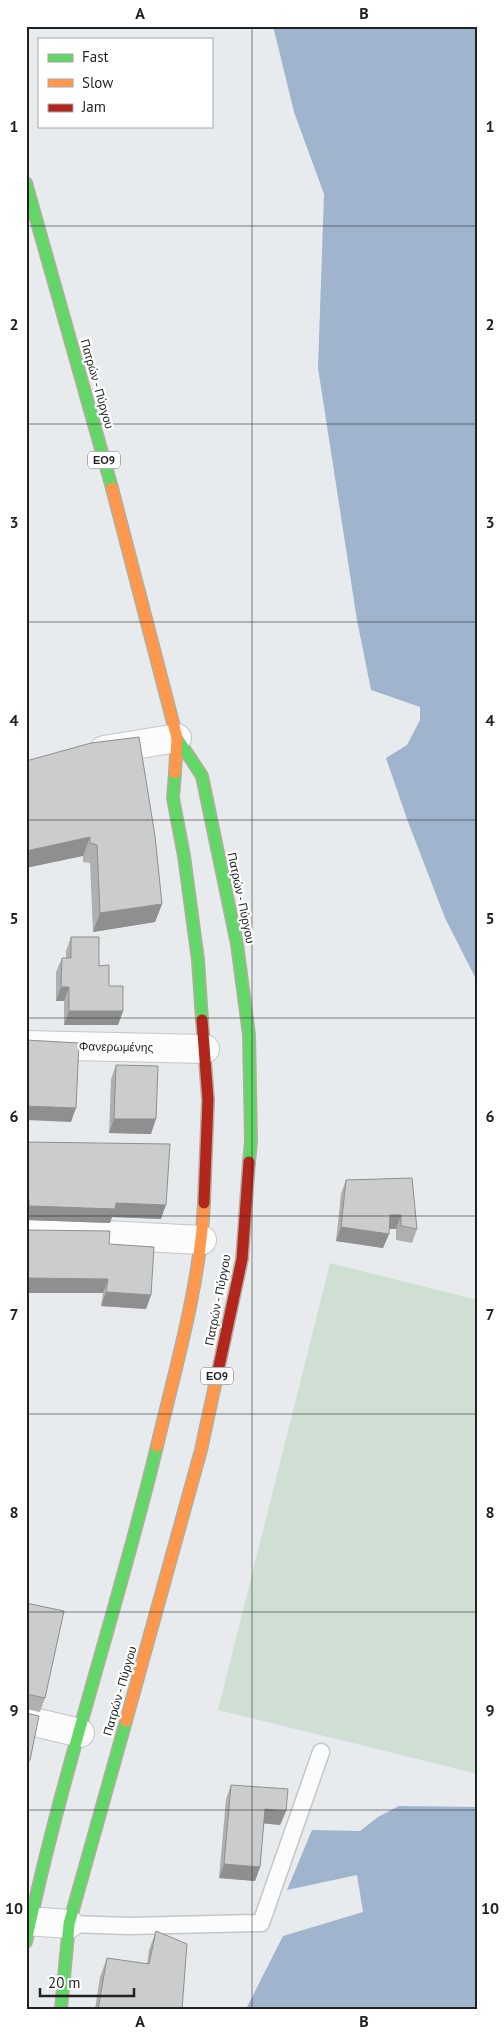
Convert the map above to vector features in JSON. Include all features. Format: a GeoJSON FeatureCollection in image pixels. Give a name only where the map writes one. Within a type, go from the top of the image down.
{"type":"FeatureCollection","features":[{"type":"Feature","properties":{"kind":"main road","name":"Πατρών - Πύργου"},"geometry":{"type":"LineString","coordinates":[[26,183],[122,524],[177,738],[173,798],[192,911],[208,1100],[202,1240],[189,1309],[158,1440],[27,1928]]}},
{"type":"Feature","properties":{"kind":"main road","name":"Πατρών - Πύργου"},"geometry":{"type":"LineString","coordinates":[[61,2009],[69,1924],[201,1450],[242,1259],[251,1141],[248,1026],[237,944],[202,776],[177,738]]}},
{"type":"Feature","properties":{"kind":"street"},"geometry":{"type":"LineString","coordinates":[[83,753],[177,738]]}},
{"type":"Feature","properties":{"kind":"street","name":"Φανερωμένης"},"geometry":{"type":"LineString","coordinates":[[26,1045],[205,1049]]}},
{"type":"Feature","properties":{"kind":"street"},"geometry":{"type":"LineString","coordinates":[[26,1231],[202,1240]]}},
{"type":"Feature","properties":{"kind":"street"},"geometry":{"type":"LineString","coordinates":[[26,1720],[80,1733]]}},
{"type":"Feature","properties":{"kind":"street"},"geometry":{"type":"LineString","coordinates":[[27,1928],[69,1924]]}},
{"type":"Feature","properties":{"kind":"lane"},"geometry":{"type":"LineString","coordinates":[[69,1924],[129,1926],[261,1923],[321,1752]]}},
{"type":"Feature","properties":{"kind":"green space"},"geometry":{"type":"Polygon","coordinates":[[[330,1263],[478,1300],[478,1774],[218,1710],[330,1263]]]}},
{"type":"Feature","properties":{"kind":"water"},"geometry":{"type":"Polygon","coordinates":[[[273,26],[478,26],[478,983],[445,918],[386,758],[407,745],[420,720],[420,707],[371,690],[357,620],[318,368],[324,194],[294,112],[273,26]]]}},
{"type":"Feature","properties":{"kind":"water"},"geometry":{"type":"Polygon","coordinates":[[[399,1806],[478,1807],[478,2009],[246,2009],[283,1936],[363,1912],[357,1875],[287,1890],[312,1830],[360,1831],[378,1817],[399,1806]]]}},
{"type":"Feature","properties":{"kind":"building"},"geometry":{"type":"Polygon","coordinates":[[[139,737],[155,836],[162,904],[100,913],[97,845],[90,843],[90,837],[26,851],[26,761],[91,743],[139,737]]]}},
{"type":"Feature","properties":{"kind":"building"},"geometry":{"type":"Polygon","coordinates":[[[71,937],[99,937],[99,966],[109,965],[109,986],[123,986],[123,1011],[69,1011],[69,987],[61,987],[62,958],[71,958],[71,937]]]}},
{"type":"Feature","properties":{"kind":"building"},"geometry":{"type":"Polygon","coordinates":[[[26,1040],[79,1043],[76,1108],[26,1106],[26,1040]]]}},
{"type":"Feature","properties":{"kind":"building"},"geometry":{"type":"Polygon","coordinates":[[[116,1065],[158,1066],[156,1119],[114,1119],[116,1065]]]}},
{"type":"Feature","properties":{"kind":"building"},"geometry":{"type":"Polygon","coordinates":[[[26,1142],[170,1144],[166,1205],[116,1203],[115,1209],[29,1206],[29,1199],[26,1198],[26,1142]]]}},
{"type":"Feature","properties":{"kind":"building"},"geometry":{"type":"Polygon","coordinates":[[[412,1178],[417,1229],[401,1226],[401,1215],[390,1215],[389,1234],[341,1227],[346,1180],[412,1178]]]}},
{"type":"Feature","properties":{"kind":"building"},"geometry":{"type":"Polygon","coordinates":[[[26,1230],[110,1231],[109,1244],[154,1247],[151,1295],[106,1292],[108,1279],[26,1278],[26,1230]]]}},
{"type":"Feature","properties":{"kind":"building"},"geometry":{"type":"Polygon","coordinates":[[[26,1603],[64,1611],[45,1698],[26,1694],[26,1603]]]}},
{"type":"Feature","properties":{"kind":"building"},"geometry":{"type":"Polygon","coordinates":[[[26,1713],[39,1716],[30,1760],[26,1759],[26,1713]]]}},
{"type":"Feature","properties":{"kind":"building"},"geometry":{"type":"Polygon","coordinates":[[[231,1785],[288,1789],[286,1811],[265,1809],[260,1867],[224,1864],[231,1785]]]}},
{"type":"Feature","properties":{"kind":"building"},"geometry":{"type":"Polygon","coordinates":[[[156,1931],[187,1944],[182,2009],[98,2009],[107,1958],[149,1964],[156,1931]]]}},
{"type":"Feature","properties":{"kind":"traffic: fast"},"geometry":{"type":"LineString","coordinates":[[26,183],[112,488]]}},
{"type":"Feature","properties":{"kind":"traffic: fast"},"geometry":{"type":"LineString","coordinates":[[177,738],[202,776],[237,944],[249,1035],[251,1141],[249,1162]]}},
{"type":"Feature","properties":{"kind":"traffic: fast"},"geometry":{"type":"LineString","coordinates":[[175,773],[173,798],[184,856],[198,960],[202,1020]]}},
{"type":"Feature","properties":{"kind":"traffic: fast"},"geometry":{"type":"LineString","coordinates":[[26,1942],[72,1755],[125,1570],[157,1446]]}},
{"type":"Feature","properties":{"kind":"traffic: fast"},"geometry":{"type":"LineString","coordinates":[[61,2009],[69,1924],[126,1721]]}},
{"type":"Feature","properties":{"kind":"traffic: slow"},"geometry":{"type":"LineString","coordinates":[[112,488],[177,738],[175,773]]}},
{"type":"Feature","properties":{"kind":"traffic: slow"},"geometry":{"type":"LineString","coordinates":[[157,1446],[179,1356],[198,1264],[204,1203]]}},
{"type":"Feature","properties":{"kind":"traffic: slow"},"geometry":{"type":"LineString","coordinates":[[126,1721],[201,1450],[218,1371]]}},
{"type":"Feature","properties":{"kind":"traffic: jam"},"geometry":{"type":"LineString","coordinates":[[202,1020],[208,1100],[204,1203]]}},
{"type":"Feature","properties":{"kind":"traffic: jam"},"geometry":{"type":"LineString","coordinates":[[218,1371],[242,1259],[249,1162]]}}]}
